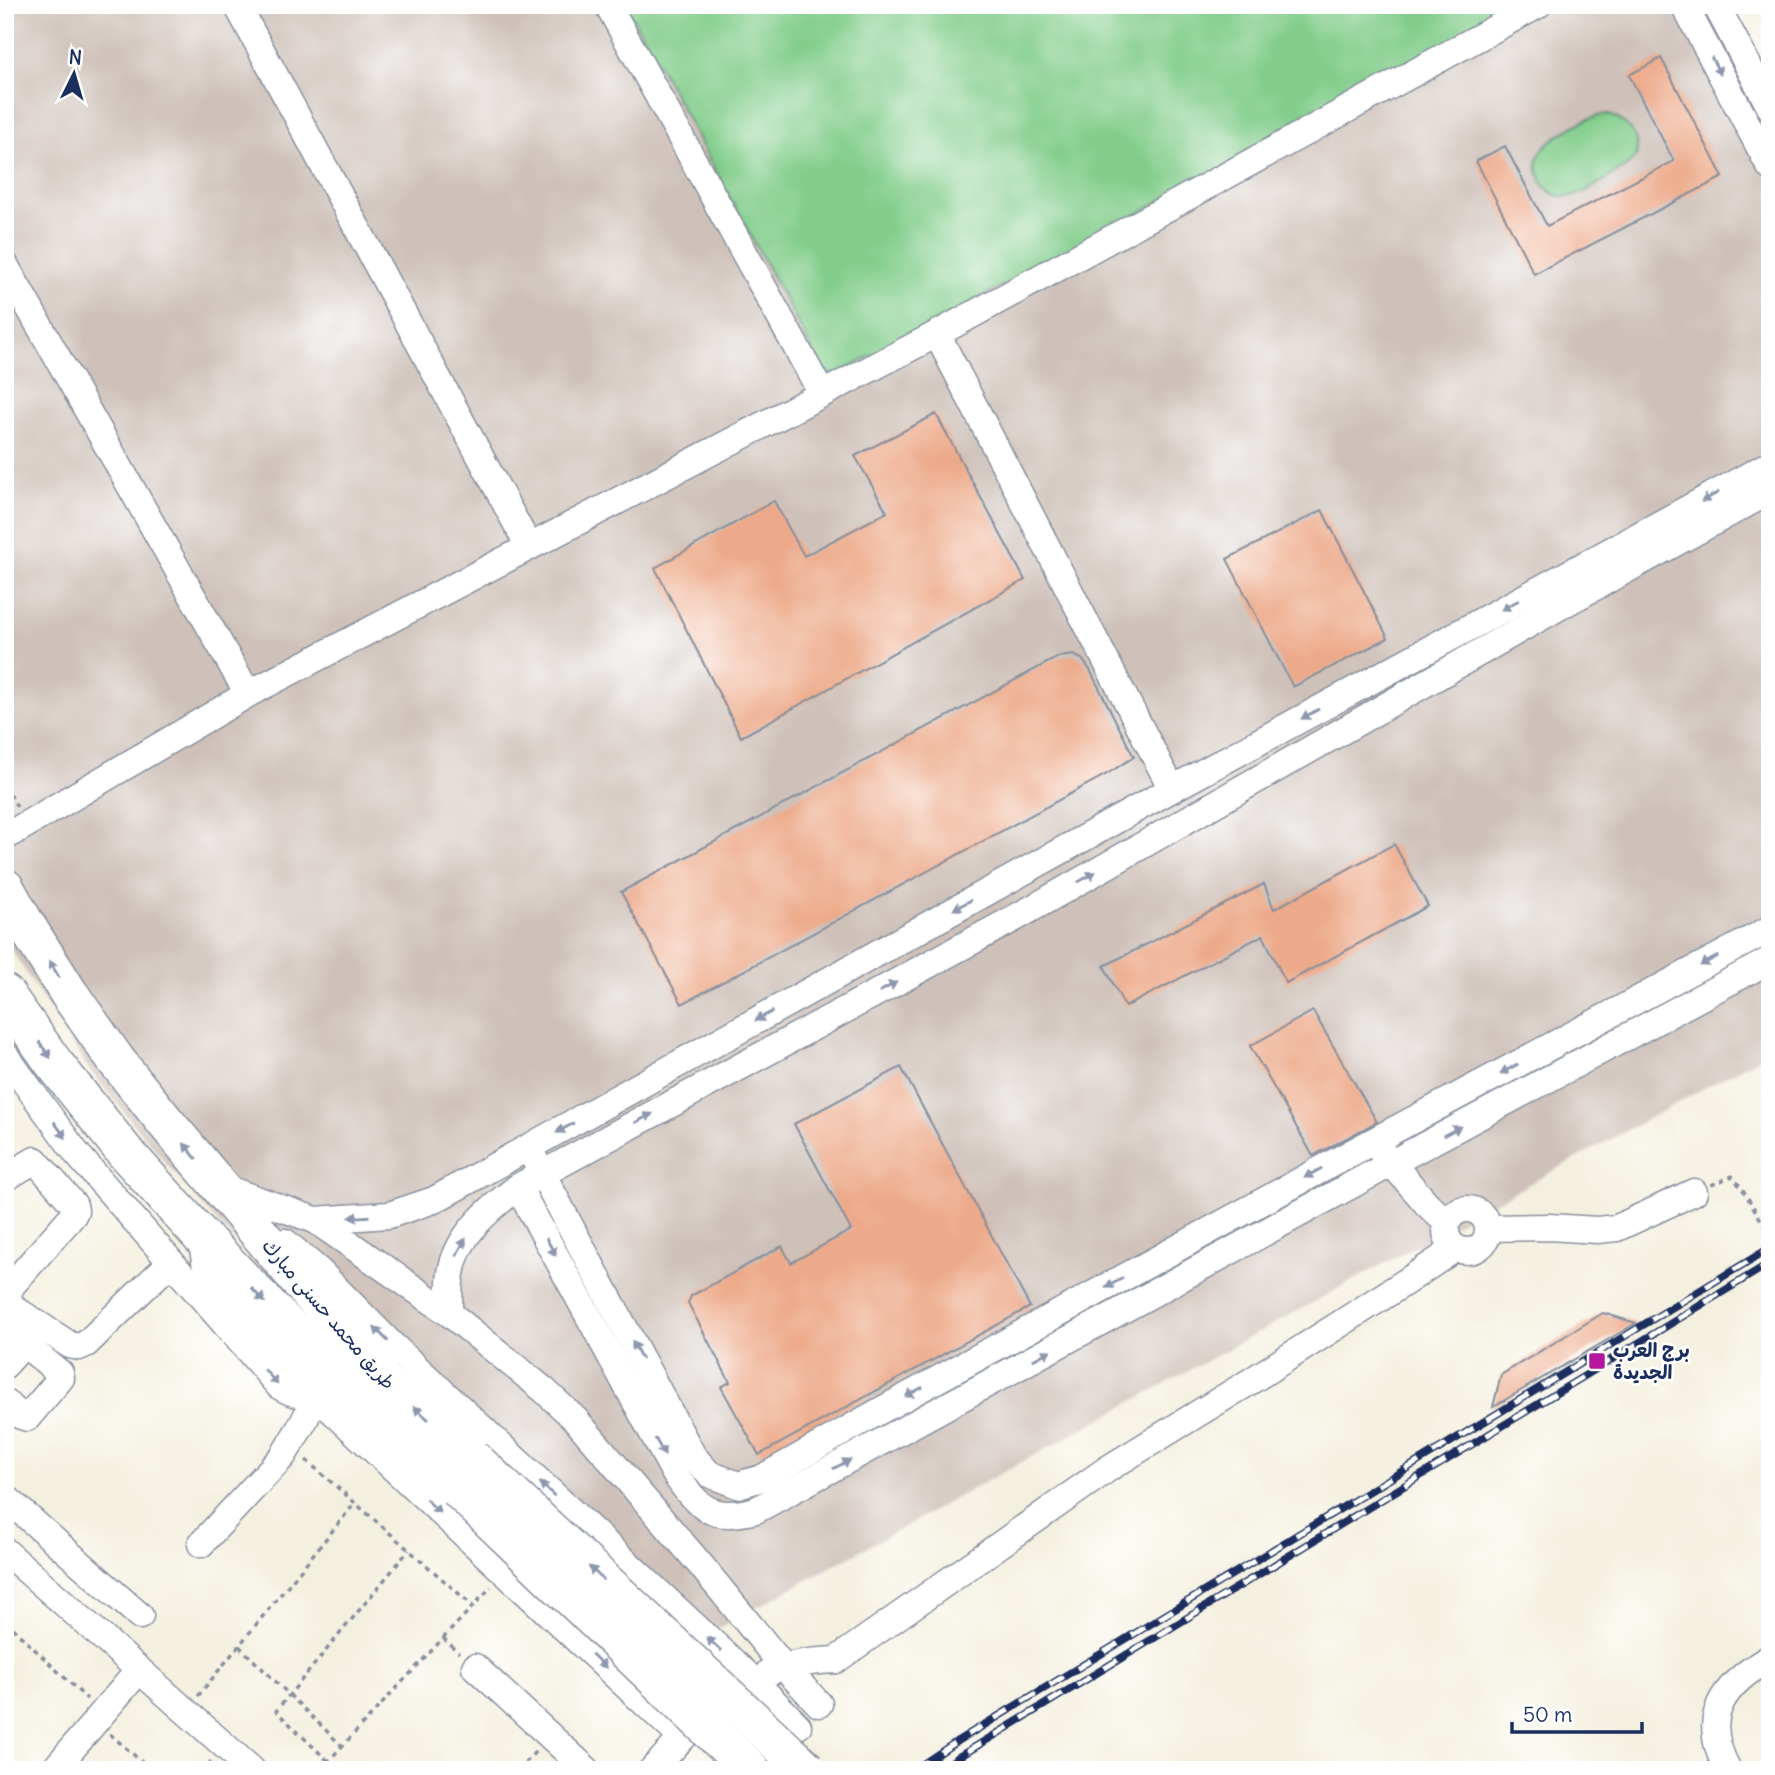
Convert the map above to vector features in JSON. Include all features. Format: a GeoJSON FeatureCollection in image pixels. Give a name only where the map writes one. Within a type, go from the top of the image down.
{"type":"FeatureCollection","features":[{"type":"Feature","properties":{"kind":"highway","name":"طريق محمد حسنى مبارك"},"geometry":{"type":"LineString","coordinates":[[5,888],[68,992],[116,1059],[383,1380],[465,1474],[753,1770]]}},
{"type":"Feature","properties":{"kind":"highway","name":"طريق محمد حسنى مبارك"},"geometry":{"type":"LineString","coordinates":[[5,994],[53,1062],[124,1152],[359,1400],[465,1474],[807,1770]]}},
{"type":"Feature","properties":{"kind":"street"},"geometry":{"type":"LineString","coordinates":[[237,5],[529,547]]}},
{"type":"Feature","properties":{"kind":"street"},"geometry":{"type":"LineString","coordinates":[[608,5],[822,394]]}},
{"type":"Feature","properties":{"kind":"street"},"geometry":{"type":"LineString","coordinates":[[5,837],[248,694],[937,334],[1538,5]]}},
{"type":"Feature","properties":{"kind":"street"},"geometry":{"type":"LineString","coordinates":[[1684,5],[1770,167]]}},
{"type":"Feature","properties":{"kind":"street"},"geometry":{"type":"LineString","coordinates":[[1716,5],[1770,107]]}},
{"type":"Feature","properties":{"kind":"street"},"geometry":{"type":"LineString","coordinates":[[5,265],[248,694]]}},
{"type":"Feature","properties":{"kind":"street"},"geometry":{"type":"LineString","coordinates":[[937,334],[1172,789]]}},
{"type":"Feature","properties":{"kind":"street"},"geometry":{"type":"LineString","coordinates":[[231,1200],[315,1220],[389,1215],[434,1200],[1172,789],[1770,464]]}},
{"type":"Feature","properties":{"kind":"street"},"geometry":{"type":"LineString","coordinates":[[449,1313],[450,1274],[462,1243],[492,1206],[518,1187],[1024,913],[1770,491]]}},
{"type":"Feature","properties":{"kind":"street"},"geometry":{"type":"LineString","coordinates":[[1257,743],[1273,771]]}},
{"type":"Feature","properties":{"kind":"street"},"geometry":{"type":"LineString","coordinates":[[1004,882],[1024,913]]}},
{"type":"Feature","properties":{"kind":"street"},"geometry":{"type":"LineString","coordinates":[[529,1148],[693,1456],[709,1474],[738,1485],[762,1478],[926,1385],[1770,929]]}},
{"type":"Feature","properties":{"kind":"street"},"geometry":{"type":"LineString","coordinates":[[518,1187],[681,1483],[704,1507],[721,1515],[740,1514],[756,1510],[1770,960]]}},
{"type":"Feature","properties":{"kind":"street"},"geometry":{"type":"LineString","coordinates":[[840,974],[858,1003]]}},
{"type":"Feature","properties":{"kind":"street"},"geometry":{"type":"LineString","coordinates":[[1624,1007],[1639,1030]]}},
{"type":"Feature","properties":{"kind":"street"},"geometry":{"type":"LineString","coordinates":[[5,1055],[77,1154],[279,1386],[290,1393],[316,1396]]}},
{"type":"Feature","properties":{"kind":"street"},"geometry":{"type":"LineString","coordinates":[[1374,1141],[1452,1235]]}},
{"type":"Feature","properties":{"kind":"street"},"geometry":{"type":"LineString","coordinates":[[5,1178],[35,1160],[74,1205],[73,1215],[9,1289],[8,1299],[13,1308],[71,1345],[83,1346],[170,1262]]}},
{"type":"Feature","properties":{"kind":"street"},"geometry":{"type":"LineString","coordinates":[[652,1770],[703,1716],[727,1696],[753,1680],[783,1667],[836,1660],[1109,1468],[1251,1381],[1452,1235],[1455,1214],[1460,1211],[1471,1210],[1482,1216],[1488,1228],[1549,1227],[1597,1230],[1617,1228],[1693,1192]]}},
{"type":"Feature","properties":{"kind":"street"},"geometry":{"type":"LineString","coordinates":[[231,1200],[319,1271],[388,1341],[753,1680],[798,1726]]}},
{"type":"Feature","properties":{"kind":"street"},"geometry":{"type":"LineString","coordinates":[[315,1220],[449,1313],[544,1390],[576,1420],[699,1563],[783,1667],[819,1704]]}},
{"type":"Feature","properties":{"kind":"street"},"geometry":{"type":"LineString","coordinates":[[201,1236],[207,1273],[222,1296],[297,1378],[682,1738]]}},
{"type":"Feature","properties":{"kind":"street"},"geometry":{"type":"LineString","coordinates":[[5,1365],[15,1337],[59,1372],[61,1378],[27,1418],[23,1418],[5,1402]]}},
{"type":"Feature","properties":{"kind":"street"},"geometry":{"type":"LineString","coordinates":[[201,1544],[283,1456],[316,1396]]}},
{"type":"Feature","properties":{"kind":"street"},"geometry":{"type":"LineString","coordinates":[[5,1497],[140,1616]]}},
{"type":"Feature","properties":{"kind":"street"},"geometry":{"type":"LineString","coordinates":[[36,1578],[63,1547]]}},
{"type":"Feature","properties":{"kind":"street"},"geometry":{"type":"LineString","coordinates":[[5,1551],[251,1770]]}},
{"type":"Feature","properties":{"kind":"street"},"geometry":{"type":"LineString","coordinates":[[1728,1770],[1719,1753],[1715,1731],[1718,1706],[1732,1685],[1752,1668],[1770,1658]]}},
{"type":"Feature","properties":{"kind":"street"},"geometry":{"type":"LineString","coordinates":[[753,1770],[819,1704],[836,1660]]}},
{"type":"Feature","properties":{"kind":"street"},"geometry":{"type":"LineString","coordinates":[[475,1667],[587,1770]]}},
{"type":"Feature","properties":{"kind":"street"},"geometry":{"type":"LineString","coordinates":[[54,1770],[139,1670]]}},
{"type":"Feature","properties":{"kind":"path"},"geometry":{"type":"LineString","coordinates":[[1732,1176],[1770,1234]]}},
{"type":"Feature","properties":{"kind":"path"},"geometry":{"type":"LineString","coordinates":[[290,1445],[473,1606]]}},
{"type":"Feature","properties":{"kind":"path"},"geometry":{"type":"LineString","coordinates":[[186,1712],[355,1503]]}},
{"type":"Feature","properties":{"kind":"path"},"geometry":{"type":"LineString","coordinates":[[328,1761],[277,1712],[409,1550]]}},
{"type":"Feature","properties":{"kind":"path"},"geometry":{"type":"LineString","coordinates":[[320,1770],[504,1572]]}},
{"type":"Feature","properties":{"kind":"path"},"geometry":{"type":"LineString","coordinates":[[5,1621],[149,1769]]}},
{"type":"Feature","properties":{"kind":"path"},"geometry":{"type":"LineString","coordinates":[[239,1646],[342,1746]]}},
{"type":"Feature","properties":{"kind":"shaded area"},"geometry":{"type":"Polygon","coordinates":[[[5,5],[1716,5],[1770,88],[1770,1052],[668,1656],[292,1308],[165,1162],[85,1064],[5,940],[5,5]]]}},
{"type":"Feature","properties":{"kind":"green space"},"geometry":{"type":"Polygon","coordinates":[[[626,5],[1528,5],[834,376],[822,368],[626,5]]]}},
{"type":"Feature","properties":{"kind":"green space"},"geometry":{"type":"Polygon","coordinates":[[[1607,114],[1623,122],[1631,130],[1637,147],[1635,158],[1608,178],[1577,195],[1551,193],[1538,171],[1537,163],[1542,149],[1577,124],[1607,114]]]}},
{"type":"Feature","properties":{"kind":"building"},"geometry":{"type":"Polygon","coordinates":[[[1661,58],[1723,177],[1534,274],[1476,161],[1505,146],[1547,226],[1674,161],[1629,75],[1661,58]]]}},
{"type":"Feature","properties":{"kind":"building"},"geometry":{"type":"Polygon","coordinates":[[[936,414],[1025,580],[741,737],[655,568],[774,501],[804,556],[887,512],[855,456],[936,414]]]}},
{"type":"Feature","properties":{"kind":"building"},"geometry":{"type":"Polygon","coordinates":[[[1322,510],[1388,638],[1293,687],[1227,559],[1322,510]]]}},
{"type":"Feature","properties":{"kind":"building"},"geometry":{"type":"Polygon","coordinates":[[[1073,655],[1082,659],[1090,670],[1134,757],[682,1004],[621,892],[1058,657],[1073,655]]]}},
{"type":"Feature","properties":{"kind":"building"},"geometry":{"type":"Polygon","coordinates":[[[1394,844],[1428,906],[1286,983],[1263,935],[1125,1007],[1104,966],[1264,884],[1274,909],[1394,844]]]}},
{"type":"Feature","properties":{"kind":"building"},"geometry":{"type":"Polygon","coordinates":[[[1313,1011],[1377,1122],[1313,1156],[1250,1046],[1313,1011]]]}},
{"type":"Feature","properties":{"kind":"building"},"geometry":{"type":"Polygon","coordinates":[[[901,1067],[1030,1307],[759,1455],[721,1387],[730,1382],[688,1303],[691,1296],[782,1246],[791,1263],[851,1230],[794,1124],[901,1067]]]}},
{"type":"Feature","properties":{"kind":"building"},"geometry":{"type":"Polygon","coordinates":[[[1603,1313],[1636,1323],[1493,1407],[1501,1375],[1603,1313]]]}},
{"type":"Feature","properties":{"kind":"railway"},"geometry":{"type":"LineString","coordinates":[[914,1770],[1770,1248]]}},
{"type":"Feature","properties":{"kind":"railway"},"geometry":{"type":"LineString","coordinates":[[941,1770],[1770,1263]]}},
{"type":"Feature","properties":{"kind":"place","name":"برج العرب الجديدة"},"geometry":{"type":"Point","coordinates":[1597,1361]}}]}
